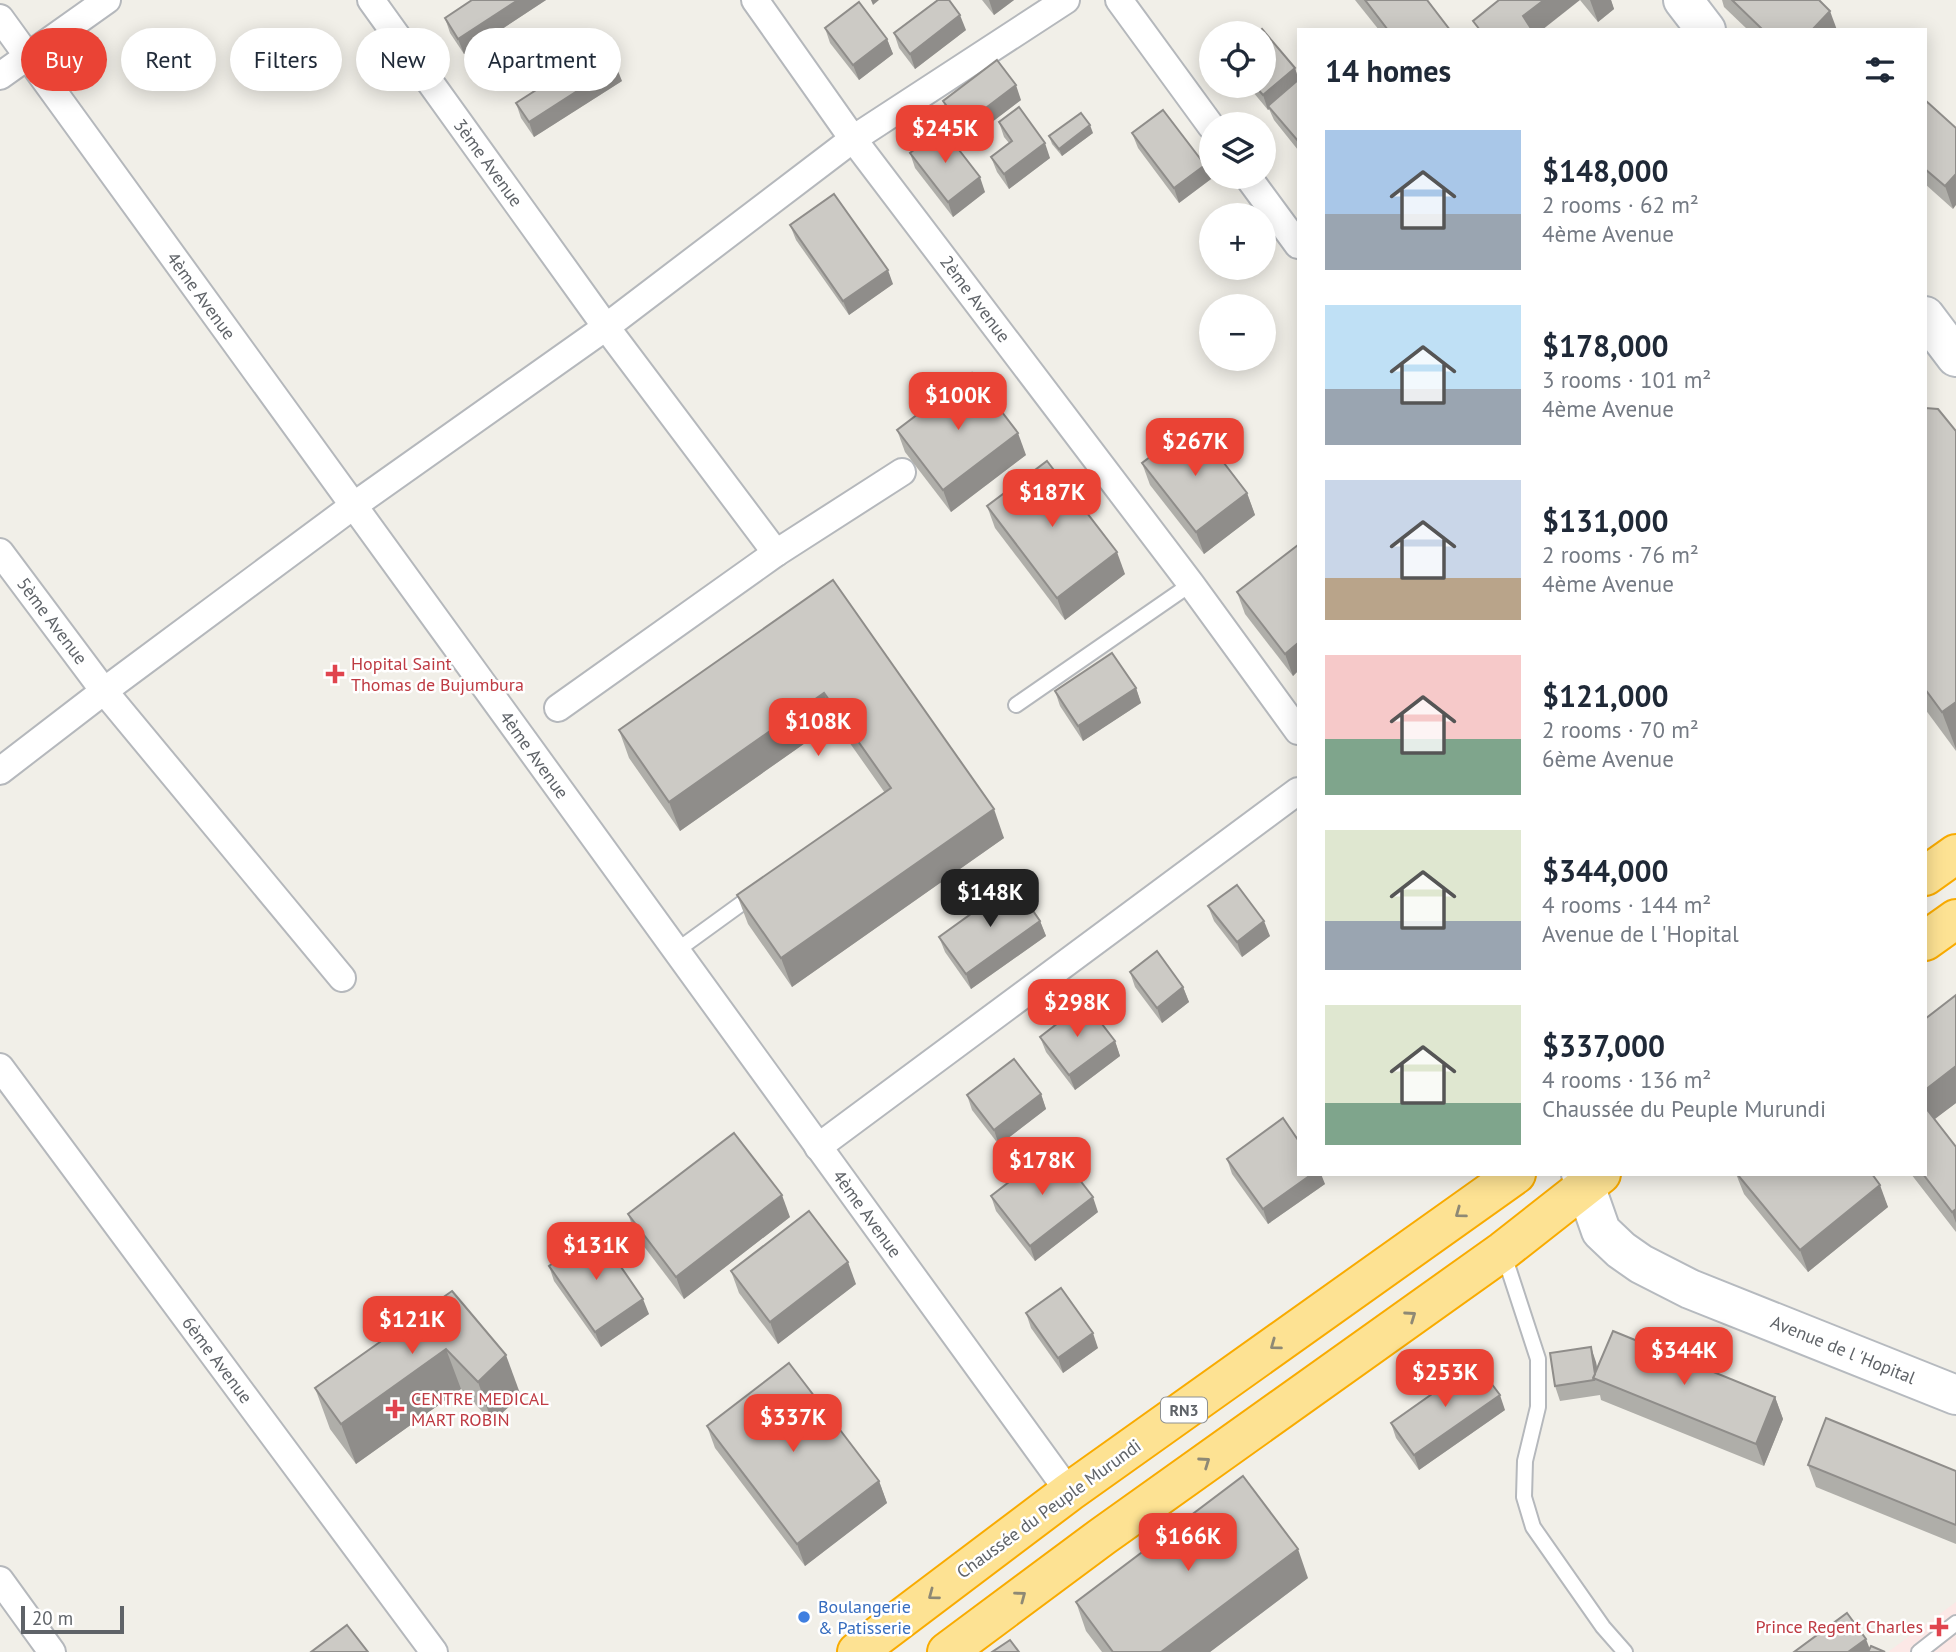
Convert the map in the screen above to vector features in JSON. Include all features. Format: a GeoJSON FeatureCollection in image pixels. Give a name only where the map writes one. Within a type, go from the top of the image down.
{"type":"FeatureCollection","features":[{"type":"Feature","properties":{"kind":"highway"},"geometry":{"type":"LineString","coordinates":[[1927,875],[1956,854]]}},
{"type":"Feature","properties":{"kind":"highway"},"geometry":{"type":"LineString","coordinates":[[1927,940],[1956,919]]}},
{"type":"Feature","properties":{"kind":"highway","name":"Chaussée du Peuple Murundi"},"geometry":{"type":"LineString","coordinates":[[857,1652],[1069,1492],[1513,1176]]}},
{"type":"Feature","properties":{"kind":"highway"},"geometry":{"type":"LineString","coordinates":[[947,1652],[1103,1536],[1503,1251],[1589,1178]]}},
{"type":"Feature","properties":{"kind":"street"},"geometry":{"type":"LineString","coordinates":[[67,28],[107,0]]}},
{"type":"Feature","properties":{"kind":"street","name":"3ème Avenue"},"geometry":{"type":"LineString","coordinates":[[371,0],[606,327],[776,553]]}},
{"type":"Feature","properties":{"kind":"street","name":"2ème Avenue"},"geometry":{"type":"LineString","coordinates":[[755,0],[853,139],[1191,584],[1297,731]]}},
{"type":"Feature","properties":{"kind":"street"},"geometry":{"type":"LineString","coordinates":[[0,771],[353,506],[606,327],[853,139],[1066,0]]}},
{"type":"Feature","properties":{"kind":"street"},"geometry":{"type":"LineString","coordinates":[[1119,0],[1201,112]]}},
{"type":"Feature","properties":{"kind":"street"},"geometry":{"type":"LineString","coordinates":[[1683,0],[1704,28]]}},
{"type":"Feature","properties":{"kind":"street","name":"4ème Avenue"},"geometry":{"type":"LineString","coordinates":[[0,18],[21,46]]}},
{"type":"Feature","properties":{"kind":"street"},"geometry":{"type":"LineString","coordinates":[[0,76],[21,60]]}},
{"type":"Feature","properties":{"kind":"street","name":"4ème Avenue"},"geometry":{"type":"LineString","coordinates":[[54,91],[1069,1492]]}},
{"type":"Feature","properties":{"kind":"street"},"geometry":{"type":"LineString","coordinates":[[1257,189],[1297,244]]}},
{"type":"Feature","properties":{"kind":"street"},"geometry":{"type":"LineString","coordinates":[[1927,319],[1956,357]]}},
{"type":"Feature","properties":{"kind":"street"},"geometry":{"type":"LineString","coordinates":[[558,708],[776,553],[902,472]]}},
{"type":"Feature","properties":{"kind":"street","name":"5ème Avenue"},"geometry":{"type":"LineString","coordinates":[[0,552],[104,691],[342,978]]}},
{"type":"Feature","properties":{"kind":"street"},"geometry":{"type":"LineString","coordinates":[[818,1147],[1297,792]]}},
{"type":"Feature","properties":{"kind":"street","name":"6ème Avenue"},"geometry":{"type":"LineString","coordinates":[[0,1068],[434,1652]]}},
{"type":"Feature","properties":{"kind":"street","name":"Avenue de l 'Hopital"},"geometry":{"type":"LineString","coordinates":[[1589,1178],[1601,1231],[1641,1264],[1690,1289],[1956,1395]]}},
{"type":"Feature","properties":{"kind":"street"},"geometry":{"type":"LineString","coordinates":[[0,1580],[52,1652]]}},
{"type":"Feature","properties":{"kind":"lane"},"geometry":{"type":"LineString","coordinates":[[1016,705],[1191,584]]}},
{"type":"Feature","properties":{"kind":"lane"},"geometry":{"type":"LineString","coordinates":[[676,951],[765,886]]}},
{"type":"Feature","properties":{"kind":"lane"},"geometry":{"type":"LineString","coordinates":[[1503,1251],[1538,1360],[1538,1407],[1524,1461],[1524,1497],[1533,1527],[1603,1627],[1625,1652]]}},
{"type":"Feature","properties":{"kind":"lane"},"geometry":{"type":"LineString","coordinates":[[1919,1652],[1956,1623]]}},
{"type":"Feature","properties":{"kind":"shaded area","name":"Prince Regent Charles"},"geometry":{"type":"Polygon","coordinates":[[[1956,1602],[1956,1652],[1888,1652],[1956,1602]]]}},
{"type":"Feature","properties":{"kind":"building"},"geometry":{"type":"Polygon","coordinates":[[[472,0],[518,0],[475,28],[464,28],[464,35],[458,39],[445,18],[472,0]]]}},
{"type":"Feature","properties":{"kind":"building"},"geometry":{"type":"Polygon","coordinates":[[[938,0],[949,0],[960,15],[910,54],[894,33],[938,0]]]}},
{"type":"Feature","properties":{"kind":"building"},"geometry":{"type":"Polygon","coordinates":[[[1365,0],[1427,0],[1448,28],[1386,28],[1365,0]]]}},
{"type":"Feature","properties":{"kind":"building"},"geometry":{"type":"Polygon","coordinates":[[[1499,0],[1544,0],[1523,16],[1531,28],[1478,28],[1473,21],[1499,0]]]}},
{"type":"Feature","properties":{"kind":"building"},"geometry":{"type":"Polygon","coordinates":[[[1732,0],[1819,0],[1830,11],[1814,28],[1761,28],[1732,0]]]}},
{"type":"Feature","properties":{"kind":"building"},"geometry":{"type":"Polygon","coordinates":[[[859,2],[887,39],[853,65],[825,28],[859,2]]]}},
{"type":"Feature","properties":{"kind":"building"},"geometry":{"type":"Polygon","coordinates":[[[1276,46],[1295,68],[1276,84],[1276,46]]]}},
{"type":"Feature","properties":{"kind":"building"},"geometry":{"type":"Polygon","coordinates":[[[997,60],[1016,85],[962,126],[943,101],[997,60]]]}},
{"type":"Feature","properties":{"kind":"building"},"geometry":{"type":"Polygon","coordinates":[[[1297,81],[1297,140],[1276,112],[1268,106],[1297,81]]]}},
{"type":"Feature","properties":{"kind":"building"},"geometry":{"type":"Polygon","coordinates":[[[535,91],[577,91],[529,122],[516,103],[535,91]]]}},
{"type":"Feature","properties":{"kind":"building"},"geometry":{"type":"Polygon","coordinates":[[[1927,102],[1956,128],[1956,174],[1945,186],[1927,171],[1927,102]]]}},
{"type":"Feature","properties":{"kind":"building"},"geometry":{"type":"Polygon","coordinates":[[[1019,107],[1045,143],[1004,174],[991,157],[1012,141],[999,122],[1019,107]]]}},
{"type":"Feature","properties":{"kind":"building"},"geometry":{"type":"Polygon","coordinates":[[[1163,110],[1199,157],[1199,169],[1174,188],[1132,133],[1163,110]]]}},
{"type":"Feature","properties":{"kind":"building"},"geometry":{"type":"Polygon","coordinates":[[[1081,113],[1090,125],[1059,149],[1049,136],[1081,113]]]}},
{"type":"Feature","properties":{"kind":"building"},"geometry":{"type":"Polygon","coordinates":[[[942,128],[980,177],[948,202],[910,153],[942,128]]]}},
{"type":"Feature","properties":{"kind":"building"},"geometry":{"type":"Polygon","coordinates":[[[834,194],[888,270],[843,301],[790,225],[834,194]]]}},
{"type":"Feature","properties":{"kind":"building"},"geometry":{"type":"Polygon","coordinates":[[[972,373],[1018,433],[943,490],[897,430],[972,373]]]}},
{"type":"Feature","properties":{"kind":"building"},"geometry":{"type":"Polygon","coordinates":[[[1927,408],[1938,409],[1956,431],[1956,702],[1942,712],[1927,692],[1927,408]]]}},
{"type":"Feature","properties":{"kind":"building"},"geometry":{"type":"Polygon","coordinates":[[[1194,424],[1247,493],[1196,532],[1142,463],[1194,424]]]}},
{"type":"Feature","properties":{"kind":"building"},"geometry":{"type":"Polygon","coordinates":[[[1047,461],[1117,552],[1057,598],[987,506],[1047,461]]]}},
{"type":"Feature","properties":{"kind":"building"},"geometry":{"type":"Polygon","coordinates":[[[1297,546],[1297,644],[1285,654],[1237,592],[1297,546]]]}},
{"type":"Feature","properties":{"kind":"building"},"geometry":{"type":"Polygon","coordinates":[[[833,580],[994,809],[781,958],[737,895],[891,788],[824,693],[669,802],[619,730],[833,580]]]}},
{"type":"Feature","properties":{"kind":"building"},"geometry":{"type":"Polygon","coordinates":[[[1112,653],[1136,688],[1078,726],[1055,691],[1112,653]]]}},
{"type":"Feature","properties":{"kind":"building"},"geometry":{"type":"Polygon","coordinates":[[[1014,883],[1040,921],[966,974],[939,937],[1014,883]]]}},
{"type":"Feature","properties":{"kind":"building"},"geometry":{"type":"Polygon","coordinates":[[[1237,885],[1264,921],[1237,942],[1208,906],[1237,885]]]}},
{"type":"Feature","properties":{"kind":"building"},"geometry":{"type":"Polygon","coordinates":[[[1157,951],[1183,987],[1157,1008],[1130,972],[1157,951]]]}},
{"type":"Feature","properties":{"kind":"building"},"geometry":{"type":"Polygon","coordinates":[[[1956,995],[1956,1066],[1927,1088],[1927,1017],[1956,995]]]}},
{"type":"Feature","properties":{"kind":"building"},"geometry":{"type":"Polygon","coordinates":[[[1085,1002],[1115,1041],[1069,1075],[1040,1037],[1085,1002]]]}},
{"type":"Feature","properties":{"kind":"building"},"geometry":{"type":"Polygon","coordinates":[[[1014,1059],[1041,1094],[994,1130],[967,1095],[1014,1059]]]}},
{"type":"Feature","properties":{"kind":"building"},"geometry":{"type":"Polygon","coordinates":[[[1927,1110],[1956,1147],[1956,1209],[1952,1212],[1925,1176],[1927,1176],[1927,1110]]]}},
{"type":"Feature","properties":{"kind":"building"},"geometry":{"type":"Polygon","coordinates":[[[1283,1118],[1297,1139],[1297,1176],[1309,1176],[1263,1209],[1227,1159],[1283,1118]]]}},
{"type":"Feature","properties":{"kind":"building"},"geometry":{"type":"Polygon","coordinates":[[[734,1133],[782,1195],[676,1277],[628,1214],[734,1133]]]}},
{"type":"Feature","properties":{"kind":"building"},"geometry":{"type":"Polygon","coordinates":[[[1054,1147],[1093,1197],[1030,1246],[991,1196],[1054,1147]]]}},
{"type":"Feature","properties":{"kind":"building"},"geometry":{"type":"Polygon","coordinates":[[[1739,1176],[1873,1176],[1880,1185],[1800,1250],[1739,1176]]]}},
{"type":"Feature","properties":{"kind":"building"},"geometry":{"type":"Polygon","coordinates":[[[809,1211],[848,1262],[770,1322],[731,1271],[809,1211]]]}},
{"type":"Feature","properties":{"kind":"building"},"geometry":{"type":"Polygon","coordinates":[[[597,1232],[643,1299],[595,1332],[549,1266],[597,1232]]]}},
{"type":"Feature","properties":{"kind":"building"},"geometry":{"type":"Polygon","coordinates":[[[1061,1288],[1093,1333],[1058,1358],[1026,1313],[1061,1288]]]}},
{"type":"Feature","properties":{"kind":"building"},"geometry":{"type":"Polygon","coordinates":[[[452,1291],[506,1355],[478,1382],[446,1349],[341,1424],[315,1388],[452,1291]]]}},
{"type":"Feature","properties":{"kind":"building"},"geometry":{"type":"Polygon","coordinates":[[[1613,1331],[1775,1397],[1756,1444],[1593,1378],[1613,1331]]]}},
{"type":"Feature","properties":{"kind":"building"},"geometry":{"type":"Polygon","coordinates":[[[1591,1347],[1594,1380],[1555,1386],[1550,1353],[1591,1347]]]}},
{"type":"Feature","properties":{"kind":"building"},"geometry":{"type":"Polygon","coordinates":[[[789,1363],[879,1481],[797,1544],[707,1426],[789,1363]]]}},
{"type":"Feature","properties":{"kind":"building"},"geometry":{"type":"Polygon","coordinates":[[[1476,1363],[1500,1395],[1414,1455],[1391,1423],[1476,1363]]]}},
{"type":"Feature","properties":{"kind":"building"},"geometry":{"type":"Polygon","coordinates":[[[1826,1418],[1956,1471],[1956,1525],[1808,1465],[1826,1418]]]}},
{"type":"Feature","properties":{"kind":"building"},"geometry":{"type":"Polygon","coordinates":[[[1243,1476],[1298,1549],[1161,1652],[1113,1652],[1076,1602],[1243,1476]]]}},
{"type":"Feature","properties":{"kind":"building"},"geometry":{"type":"Polygon","coordinates":[[[1847,1613],[1866,1639],[1848,1652],[1794,1652],[1847,1613]]]}},
{"type":"Feature","properties":{"kind":"building"},"geometry":{"type":"Polygon","coordinates":[[[347,1625],[368,1652],[311,1652],[347,1625]]]}},
{"type":"Feature","properties":{"kind":"building"},"geometry":{"type":"Polygon","coordinates":[[[1010,1640],[1019,1652],[992,1652],[1010,1640]]]}},
{"type":"Feature","properties":{"kind":"building"},"geometry":{"type":"Polygon","coordinates":[[[1871,1646],[1885,1652],[1868,1652],[1871,1646]]]}},
{"type":"Feature","properties":{"kind":"place","name":"Hopital Saint Thomas de Bujumbura"},"geometry":{"type":"Point","coordinates":[335,674]}},
{"type":"Feature","properties":{"kind":"place","name":"CENTRE MEDICAL MART ROBIN"},"geometry":{"type":"Point","coordinates":[395,1409]}},
{"type":"Feature","properties":{"kind":"place","name":"Boulangerie & Patisserie"},"geometry":{"type":"Point","coordinates":[804,1617]}},
{"type":"Feature","properties":{"kind":"place","name":"Prince Regent Charles"},"geometry":{"type":"Point","coordinates":[1939,1627]}}]}
